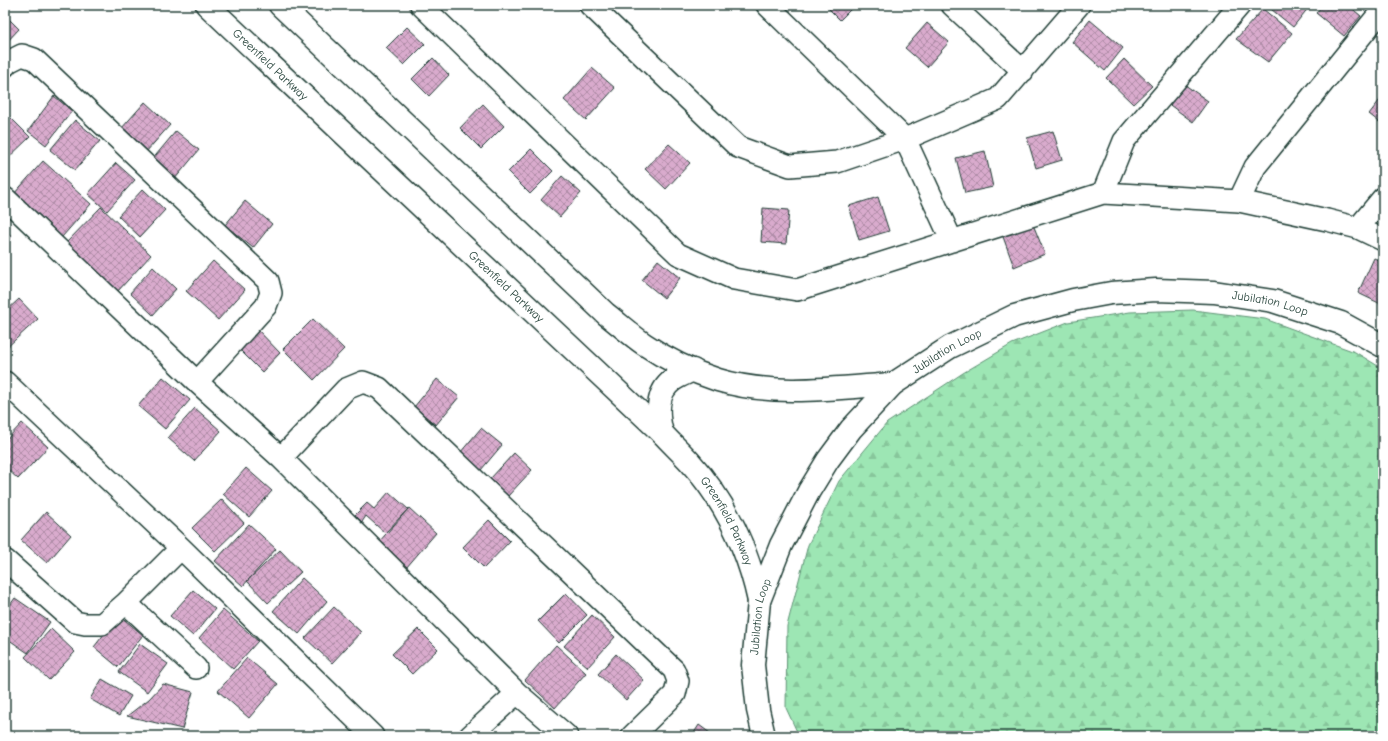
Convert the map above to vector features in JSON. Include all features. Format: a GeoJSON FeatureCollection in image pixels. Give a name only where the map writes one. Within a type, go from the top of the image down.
{"type":"FeatureCollection","features":[{"type":"Feature","properties":{"kind":"main road","name":"Greenfield Parkway"},"geometry":{"type":"LineString","coordinates":[[207,5],[662,433],[690,462],[714,494],[728,517],[748,559],[759,601]]}},
{"type":"Feature","properties":{"kind":"main road"},"geometry":{"type":"LineString","coordinates":[[280,5],[606,314],[645,344],[693,370],[718,380],[743,386],[804,390],[893,384]]}},
{"type":"Feature","properties":{"kind":"main road","name":"Jubilation Loop"},"geometry":{"type":"LineString","coordinates":[[764,736],[758,710],[753,665],[759,601],[781,545],[809,491],[828,460],[851,429],[893,384],[950,348],[1014,316],[1073,300],[1111,293],[1156,290],[1214,292],[1273,301],[1341,323],[1383,346]]}},
{"type":"Feature","properties":{"kind":"main road"},"geometry":{"type":"LineString","coordinates":[[662,433],[658,416],[661,398],[672,381],[693,370]]}},
{"type":"Feature","properties":{"kind":"street"},"geometry":{"type":"LineString","coordinates":[[421,5],[678,254],[734,279],[797,290],[1103,193],[1239,201],[1358,228],[1383,240]]}},
{"type":"Feature","properties":{"kind":"street"},"geometry":{"type":"LineString","coordinates":[[590,5],[738,147],[790,166],[837,162],[905,139],[998,99],[1079,5]]}},
{"type":"Feature","properties":{"kind":"street"},"geometry":{"type":"LineString","coordinates":[[767,5],[905,139],[952,241]]}},
{"type":"Feature","properties":{"kind":"street"},"geometry":{"type":"LineString","coordinates":[[952,5],[1023,71]]}},
{"type":"Feature","properties":{"kind":"street"},"geometry":{"type":"LineString","coordinates":[[1103,193],[1124,141],[1240,5]]}},
{"type":"Feature","properties":{"kind":"street"},"geometry":{"type":"LineString","coordinates":[[1239,201],[1255,167],[1383,9]]}},
{"type":"Feature","properties":{"kind":"street"},"geometry":{"type":"LineString","coordinates":[[5,66],[8,62],[22,55],[34,59],[268,281],[271,293],[266,306],[197,382]]}},
{"type":"Feature","properties":{"kind":"street"},"geometry":{"type":"LineString","coordinates":[[5,198],[197,382],[281,458],[517,692],[567,736]]}},
{"type":"Feature","properties":{"kind":"street"},"geometry":{"type":"LineString","coordinates":[[1358,228],[1383,198]]}},
{"type":"Feature","properties":{"kind":"street"},"geometry":{"type":"LineString","coordinates":[[5,382],[181,548],[374,736]]}},
{"type":"Feature","properties":{"kind":"street"},"geometry":{"type":"LineString","coordinates":[[281,458],[346,389],[362,382],[379,388],[674,670],[678,681],[674,694],[632,736]]}},
{"type":"Feature","properties":{"kind":"street"},"geometry":{"type":"LineString","coordinates":[[5,560],[75,622],[85,624],[102,624],[126,603],[181,548]]}},
{"type":"Feature","properties":{"kind":"street"},"geometry":{"type":"LineString","coordinates":[[126,603],[196,668]]}},
{"type":"Feature","properties":{"kind":"street"},"geometry":{"type":"LineString","coordinates":[[470,736],[517,692]]}},
{"type":"Feature","properties":{"kind":"green space"},"geometry":{"type":"Polygon","coordinates":[[[1193,310],[1265,319],[1355,352],[1383,369],[1383,736],[799,736],[786,708],[787,626],[808,545],[839,481],[887,423],[963,373],[1012,344],[1068,322],[1130,312],[1193,310]]]}},
{"type":"Feature","properties":{"kind":"building"},"geometry":{"type":"Polygon","coordinates":[[[825,5],[855,5],[840,20],[825,5]]]}},
{"type":"Feature","properties":{"kind":"building"},"geometry":{"type":"Polygon","coordinates":[[[1266,5],[1307,5],[1309,7],[1293,27],[1266,5]]]}},
{"type":"Feature","properties":{"kind":"building"},"geometry":{"type":"Polygon","coordinates":[[[1323,5],[1348,5],[1361,16],[1344,36],[1316,13],[1323,5]]]}},
{"type":"Feature","properties":{"kind":"building"},"geometry":{"type":"Polygon","coordinates":[[[1263,9],[1292,33],[1268,62],[1236,39],[1263,9]]]}},
{"type":"Feature","properties":{"kind":"building"},"geometry":{"type":"Polygon","coordinates":[[[5,15],[19,29],[5,44],[5,15]]]}},
{"type":"Feature","properties":{"kind":"building"},"geometry":{"type":"Polygon","coordinates":[[[1090,20],[1123,48],[1105,71],[1072,42],[1090,20]]]}},
{"type":"Feature","properties":{"kind":"building"},"geometry":{"type":"Polygon","coordinates":[[[927,23],[949,42],[927,67],[905,48],[927,23]]]}},
{"type":"Feature","properties":{"kind":"building"},"geometry":{"type":"Polygon","coordinates":[[[407,27],[425,44],[404,65],[386,48],[407,27]]]}},
{"type":"Feature","properties":{"kind":"building"},"geometry":{"type":"Polygon","coordinates":[[[433,58],[449,75],[429,96],[412,79],[433,58]]]}},
{"type":"Feature","properties":{"kind":"building"},"geometry":{"type":"Polygon","coordinates":[[[1124,59],[1152,86],[1133,104],[1106,78],[1124,59]]]}},
{"type":"Feature","properties":{"kind":"building"},"geometry":{"type":"Polygon","coordinates":[[[592,68],[615,88],[586,120],[564,100],[592,68]]]}},
{"type":"Feature","properties":{"kind":"building"},"geometry":{"type":"Polygon","coordinates":[[[1178,80],[1208,101],[1193,122],[1163,100],[1178,80]]]}},
{"type":"Feature","properties":{"kind":"building"},"geometry":{"type":"Polygon","coordinates":[[[54,96],[72,111],[46,145],[28,131],[54,96]]]}},
{"type":"Feature","properties":{"kind":"building"},"geometry":{"type":"Polygon","coordinates":[[[1383,96],[1383,125],[1369,114],[1383,96]]]}},
{"type":"Feature","properties":{"kind":"building"},"geometry":{"type":"Polygon","coordinates":[[[145,102],[170,125],[146,152],[121,129],[145,102]]]}},
{"type":"Feature","properties":{"kind":"building"},"geometry":{"type":"Polygon","coordinates":[[[483,104],[504,126],[481,149],[460,128],[483,104]]]}},
{"type":"Feature","properties":{"kind":"building"},"geometry":{"type":"Polygon","coordinates":[[[5,112],[30,137],[5,161],[5,112]]]}},
{"type":"Feature","properties":{"kind":"building"},"geometry":{"type":"Polygon","coordinates":[[[75,120],[100,141],[75,170],[50,150],[75,120]]]}},
{"type":"Feature","properties":{"kind":"building"},"geometry":{"type":"Polygon","coordinates":[[[176,131],[199,150],[174,180],[151,161],[176,131]]]}},
{"type":"Feature","properties":{"kind":"building"},"geometry":{"type":"Polygon","coordinates":[[[1053,131],[1062,160],[1036,168],[1027,138],[1053,131]]]}},
{"type":"Feature","properties":{"kind":"building"},"geometry":{"type":"Polygon","coordinates":[[[669,144],[690,163],[666,189],[645,169],[669,144]]]}},
{"type":"Feature","properties":{"kind":"building"},"geometry":{"type":"Polygon","coordinates":[[[531,149],[553,171],[530,194],[508,172],[531,149]]]}},
{"type":"Feature","properties":{"kind":"building"},"geometry":{"type":"Polygon","coordinates":[[[985,151],[993,187],[965,193],[956,158],[985,151]]]}},
{"type":"Feature","properties":{"kind":"building"},"geometry":{"type":"Polygon","coordinates":[[[43,161],[91,204],[62,237],[13,195],[43,161]]]}},
{"type":"Feature","properties":{"kind":"building"},"geometry":{"type":"Polygon","coordinates":[[[116,163],[135,180],[107,211],[88,194],[116,163]]]}},
{"type":"Feature","properties":{"kind":"building"},"geometry":{"type":"Polygon","coordinates":[[[562,176],[581,193],[560,217],[541,200],[562,176]]]}},
{"type":"Feature","properties":{"kind":"building"},"geometry":{"type":"Polygon","coordinates":[[[143,189],[165,210],[140,237],[118,216],[143,189]]]}},
{"type":"Feature","properties":{"kind":"building"},"geometry":{"type":"Polygon","coordinates":[[[878,197],[889,231],[859,240],[849,206],[878,197]]]}},
{"type":"Feature","properties":{"kind":"building"},"geometry":{"type":"Polygon","coordinates":[[[245,201],[272,224],[253,248],[225,225],[245,201]]]}},
{"type":"Feature","properties":{"kind":"building"},"geometry":{"type":"Polygon","coordinates":[[[101,207],[151,255],[117,292],[66,243],[101,207]]]}},
{"type":"Feature","properties":{"kind":"building"},"geometry":{"type":"Polygon","coordinates":[[[763,208],[789,210],[786,244],[761,242],[763,208]]]}},
{"type":"Feature","properties":{"kind":"building"},"geometry":{"type":"Polygon","coordinates":[[[1032,222],[1045,254],[1014,267],[1002,234],[1032,222]]]}},
{"type":"Feature","properties":{"kind":"building"},"geometry":{"type":"Polygon","coordinates":[[[5,231],[12,236],[5,244],[5,231]]]}},
{"type":"Feature","properties":{"kind":"building"},"geometry":{"type":"Polygon","coordinates":[[[1374,258],[1383,262],[1383,305],[1358,293],[1374,258]]]}},
{"type":"Feature","properties":{"kind":"building"},"geometry":{"type":"Polygon","coordinates":[[[658,260],[680,278],[664,298],[642,280],[658,260]]]}},
{"type":"Feature","properties":{"kind":"building"},"geometry":{"type":"Polygon","coordinates":[[[213,261],[245,290],[218,320],[186,291],[213,261]]]}},
{"type":"Feature","properties":{"kind":"building"},"geometry":{"type":"Polygon","coordinates":[[[153,267],[176,289],[153,315],[130,293],[153,267]]]}},
{"type":"Feature","properties":{"kind":"building"},"geometry":{"type":"Polygon","coordinates":[[[19,299],[38,319],[5,349],[5,312],[19,299]]]}},
{"type":"Feature","properties":{"kind":"building"},"geometry":{"type":"Polygon","coordinates":[[[313,319],[344,349],[314,380],[283,349],[313,319]]]}},
{"type":"Feature","properties":{"kind":"building"},"geometry":{"type":"Polygon","coordinates":[[[256,328],[280,353],[262,372],[237,347],[256,328]]]}},
{"type":"Feature","properties":{"kind":"building"},"geometry":{"type":"Polygon","coordinates":[[[163,377],[190,400],[165,429],[138,406],[163,377]]]}},
{"type":"Feature","properties":{"kind":"building"},"geometry":{"type":"Polygon","coordinates":[[[437,379],[459,397],[436,425],[414,407],[437,379]]]}},
{"type":"Feature","properties":{"kind":"building"},"geometry":{"type":"Polygon","coordinates":[[[195,408],[221,431],[194,461],[168,438],[195,408]]]}},
{"type":"Feature","properties":{"kind":"building"},"geometry":{"type":"Polygon","coordinates":[[[22,423],[48,447],[18,479],[5,467],[5,441],[22,423]]]}},
{"type":"Feature","properties":{"kind":"building"},"geometry":{"type":"Polygon","coordinates":[[[481,428],[502,445],[481,470],[460,453],[481,428]]]}},
{"type":"Feature","properties":{"kind":"building"},"geometry":{"type":"Polygon","coordinates":[[[514,453],[532,470],[508,496],[490,479],[514,453]]]}},
{"type":"Feature","properties":{"kind":"building"},"geometry":{"type":"Polygon","coordinates":[[[246,468],[272,491],[249,517],[223,494],[246,468]]]}},
{"type":"Feature","properties":{"kind":"building"},"geometry":{"type":"Polygon","coordinates":[[[389,492],[408,509],[385,533],[366,516],[362,522],[355,515],[367,503],[374,509],[389,492]]]}},
{"type":"Feature","properties":{"kind":"building"},"geometry":{"type":"Polygon","coordinates":[[[222,499],[244,523],[215,551],[192,528],[222,499]]]}},
{"type":"Feature","properties":{"kind":"building"},"geometry":{"type":"Polygon","coordinates":[[[409,508],[436,533],[406,568],[378,543],[409,508]]]}},
{"type":"Feature","properties":{"kind":"building"},"geometry":{"type":"Polygon","coordinates":[[[46,512],[71,535],[47,563],[21,540],[46,512]]]}},
{"type":"Feature","properties":{"kind":"building"},"geometry":{"type":"Polygon","coordinates":[[[489,520],[510,541],[484,568],[463,547],[489,520]]]}},
{"type":"Feature","properties":{"kind":"building"},"geometry":{"type":"Polygon","coordinates":[[[249,524],[276,549],[243,586],[215,561],[249,524]]]}},
{"type":"Feature","properties":{"kind":"building"},"geometry":{"type":"Polygon","coordinates":[[[280,550],[301,572],[268,603],[247,581],[280,550]]]}},
{"type":"Feature","properties":{"kind":"building"},"geometry":{"type":"Polygon","coordinates":[[[302,578],[327,601],[299,634],[273,611],[302,578]]]}},
{"type":"Feature","properties":{"kind":"building"},"geometry":{"type":"Polygon","coordinates":[[[193,590],[215,609],[193,636],[170,616],[193,590]]]}},
{"type":"Feature","properties":{"kind":"building"},"geometry":{"type":"Polygon","coordinates":[[[566,593],[587,615],[559,643],[538,621],[566,593]]]}},
{"type":"Feature","properties":{"kind":"building"},"geometry":{"type":"Polygon","coordinates":[[[15,598],[50,622],[28,653],[5,637],[5,612],[15,598]]]}},
{"type":"Feature","properties":{"kind":"building"},"geometry":{"type":"Polygon","coordinates":[[[334,607],[361,632],[332,663],[305,638],[334,607]]]}},
{"type":"Feature","properties":{"kind":"building"},"geometry":{"type":"Polygon","coordinates":[[[223,610],[258,641],[233,669],[199,638],[223,610]]]}},
{"type":"Feature","properties":{"kind":"building"},"geometry":{"type":"Polygon","coordinates":[[[119,615],[143,635],[118,667],[94,647],[119,615]]]}},
{"type":"Feature","properties":{"kind":"building"},"geometry":{"type":"Polygon","coordinates":[[[592,615],[615,637],[588,667],[564,646],[592,615]]]}},
{"type":"Feature","properties":{"kind":"building"},"geometry":{"type":"Polygon","coordinates":[[[51,629],[75,652],[49,680],[25,657],[51,629]]]}},
{"type":"Feature","properties":{"kind":"building"},"geometry":{"type":"Polygon","coordinates":[[[418,629],[438,649],[412,674],[392,654],[418,629]]]}},
{"type":"Feature","properties":{"kind":"building"},"geometry":{"type":"Polygon","coordinates":[[[140,644],[168,664],[147,692],[119,672],[140,644]]]}},
{"type":"Feature","properties":{"kind":"building"},"geometry":{"type":"Polygon","coordinates":[[[556,645],[586,673],[555,708],[525,680],[556,645]]]}},
{"type":"Feature","properties":{"kind":"building"},"geometry":{"type":"Polygon","coordinates":[[[616,654],[644,680],[626,700],[598,674],[616,654]]]}},
{"type":"Feature","properties":{"kind":"building"},"geometry":{"type":"Polygon","coordinates":[[[247,658],[278,684],[249,718],[218,691],[247,658]]]}},
{"type":"Feature","properties":{"kind":"building"},"geometry":{"type":"Polygon","coordinates":[[[102,679],[131,696],[119,716],[90,699],[102,679]]]}},
{"type":"Feature","properties":{"kind":"building"},"geometry":{"type":"Polygon","coordinates":[[[163,684],[193,692],[182,729],[127,716],[149,699],[163,684]]]}},
{"type":"Feature","properties":{"kind":"building"},"geometry":{"type":"Polygon","coordinates":[[[699,725],[714,736],[692,736],[699,725]]]}}]}
